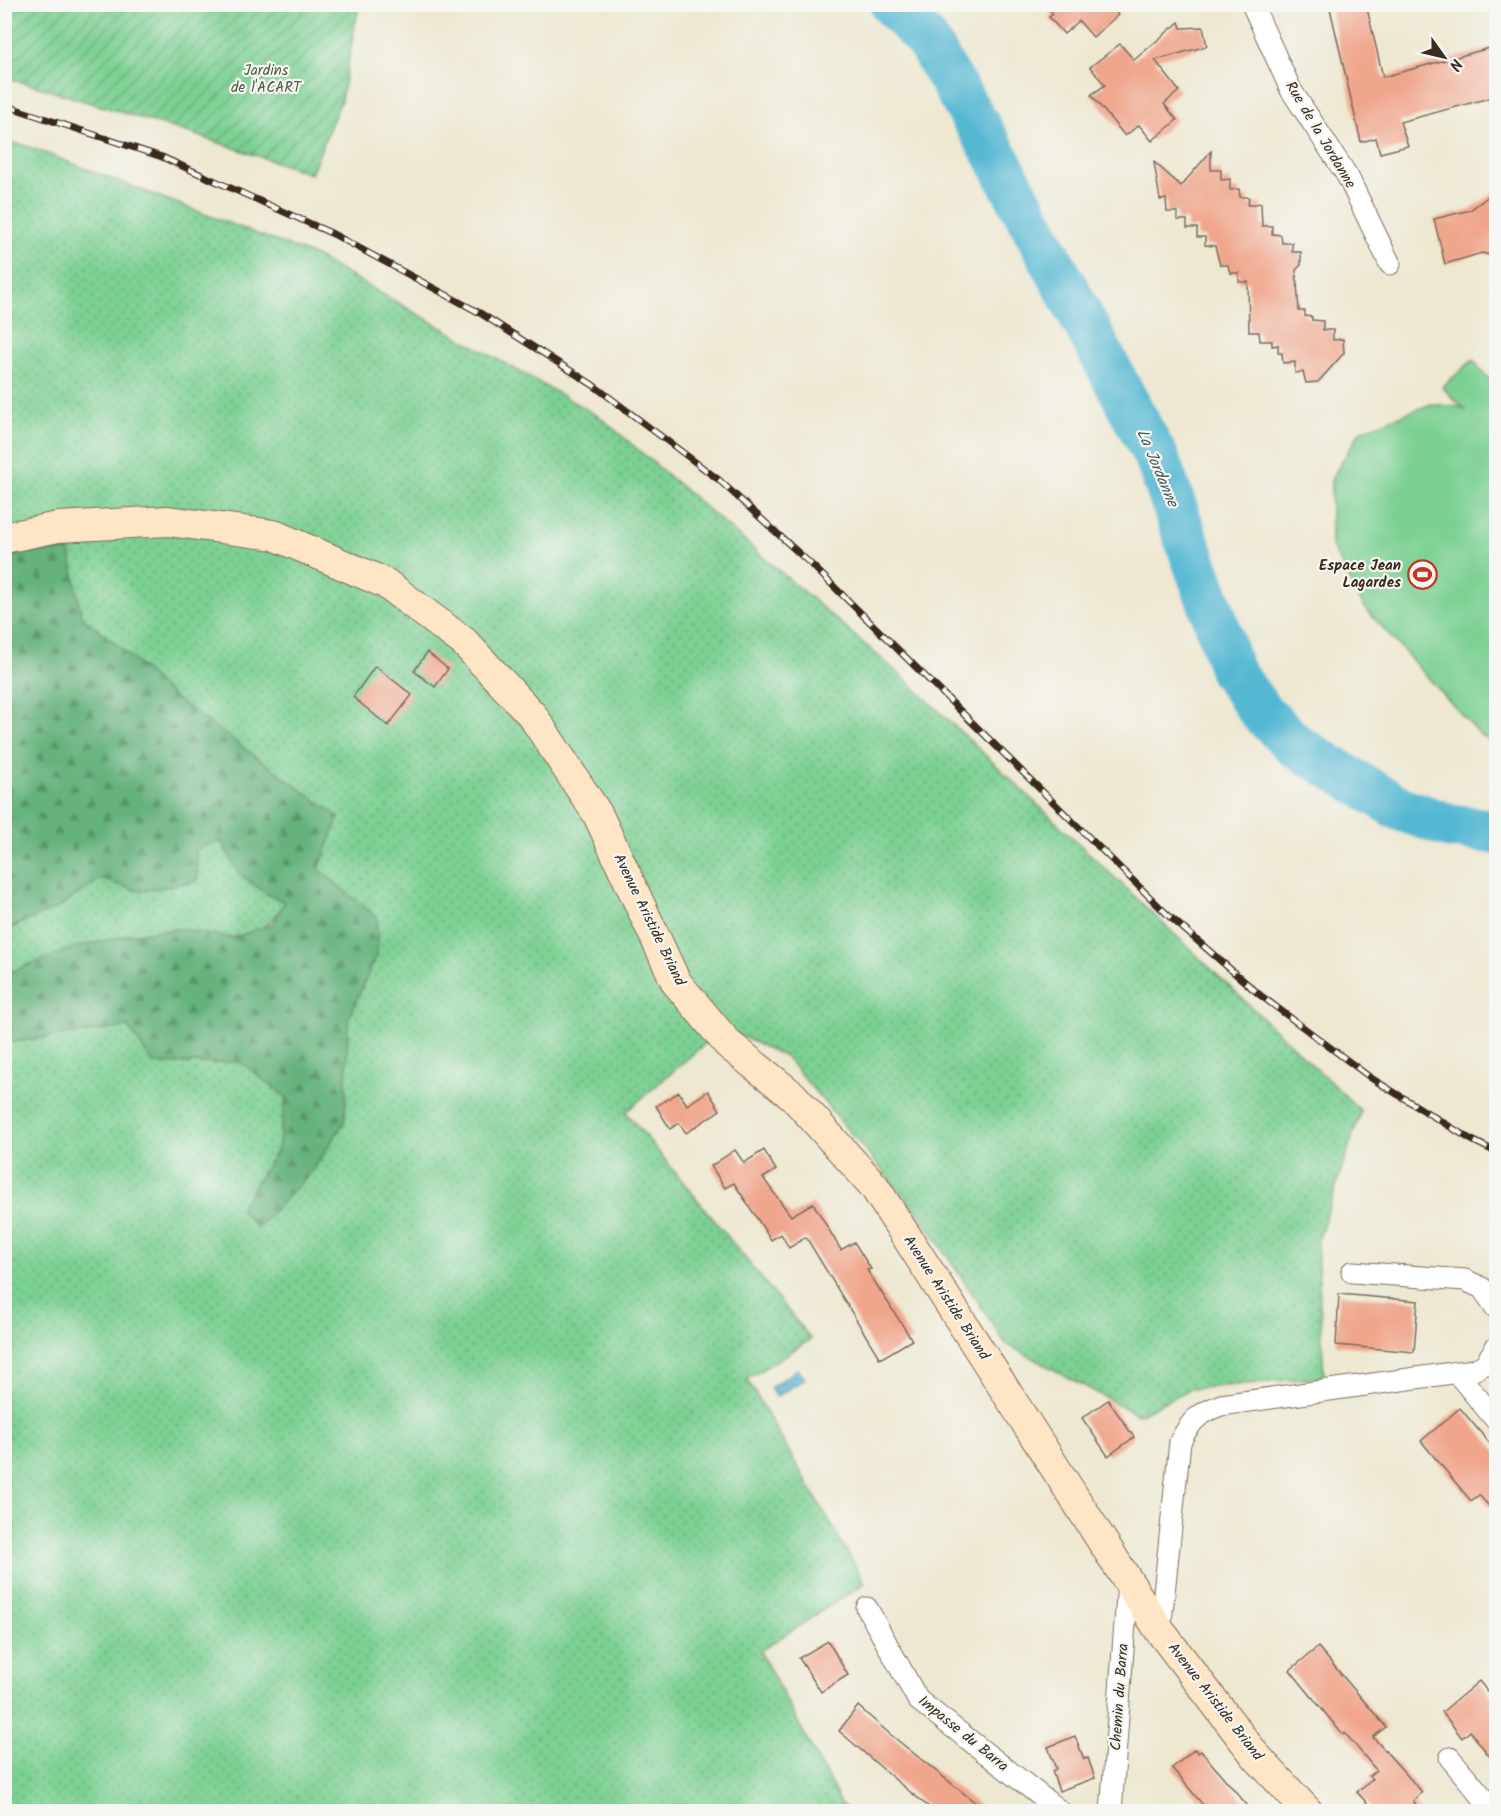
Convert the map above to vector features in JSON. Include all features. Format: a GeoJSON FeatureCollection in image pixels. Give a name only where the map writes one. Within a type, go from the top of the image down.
{"type":"FeatureCollection","features":[{"type":"Feature","properties":{"kind":"main road","name":"Avenue Aristide Briand"},"geometry":{"type":"LineString","coordinates":[[4,538],[58,527],[168,521],[274,535],[385,583],[464,642],[532,715],[598,815],[676,982],[728,1044],[793,1096],[874,1186],[1160,1632],[1255,1755],[1308,1812]]}},
{"type":"Feature","properties":{"kind":"street","name":"Rue de la Jordanne"},"geometry":{"type":"LineString","coordinates":[[1252,4],[1291,90],[1348,177],[1390,264]]}},
{"type":"Feature","properties":{"kind":"street"},"geometry":{"type":"LineString","coordinates":[[1352,1272],[1465,1280],[1482,1288],[1497,1308]]}},
{"type":"Feature","properties":{"kind":"street"},"geometry":{"type":"LineString","coordinates":[[1160,1632],[1180,1442],[1188,1425],[1199,1413],[1221,1405],[1473,1370],[1485,1364],[1497,1347]]}},
{"type":"Feature","properties":{"kind":"street"},"geometry":{"type":"LineString","coordinates":[[1456,1372],[1497,1420]]}},
{"type":"Feature","properties":{"kind":"street","name":"Chemin du Barra"},"geometry":{"type":"LineString","coordinates":[[1111,1812],[1128,1582]]}},
{"type":"Feature","properties":{"kind":"street","name":"Impasse du Barra"},"geometry":{"type":"LineString","coordinates":[[867,1608],[918,1700],[1060,1812]]}},
{"type":"Feature","properties":{"kind":"street"},"geometry":{"type":"LineString","coordinates":[[1449,1758],[1495,1812]]}},
{"type":"Feature","properties":{"kind":"green space","name":"Jardins de l'ACART"},"geometry":{"type":"Polygon","coordinates":[[[4,5],[359,5],[341,100],[311,174],[193,134],[5,77],[4,5]]]}},
{"type":"Feature","properties":{"kind":"green space"},"geometry":{"type":"Polygon","coordinates":[[[4,142],[24,145],[315,256],[600,417],[904,678],[1361,1111],[1317,1244],[1324,1377],[1190,1389],[1138,1415],[1006,1344],[919,1214],[786,1057],[723,1028],[626,1112],[811,1339],[747,1379],[865,1583],[760,1651],[842,1805],[850,1811],[5,1811],[5,1043],[128,1027],[154,1064],[240,1062],[286,1096],[278,1149],[241,1208],[345,1121],[348,1019],[377,954],[377,918],[318,869],[172,696],[121,648],[81,616],[69,551],[27,552],[5,559],[4,142]]]}},
{"type":"Feature","properties":{"kind":"green space","name":"Espace Jean Lagardes"},"geometry":{"type":"Polygon","coordinates":[[[1473,360],[1496,388],[1496,744],[1479,734],[1364,607],[1331,544],[1331,480],[1360,431],[1431,404],[1460,407],[1466,411],[1442,387],[1473,360]]]}},
{"type":"Feature","properties":{"kind":"green space"},"geometry":{"type":"Polygon","coordinates":[[[70,551],[81,616],[121,648],[172,696],[339,817],[319,869],[377,918],[377,954],[348,1019],[345,1121],[311,1173],[257,1228],[240,1208],[278,1149],[286,1097],[240,1062],[154,1064],[128,1027],[5,1043],[5,974],[76,947],[125,936],[178,929],[233,938],[272,924],[285,902],[265,893],[239,873],[221,841],[196,849],[197,881],[140,891],[100,879],[59,907],[5,930],[5,559],[27,552],[70,551]]]}},
{"type":"Feature","properties":{"kind":"green space"},"geometry":{"type":"Polygon","coordinates":[[[221,841],[240,871],[254,885],[285,902],[275,917],[265,926],[253,932],[228,938],[183,929],[132,934],[67,951],[5,974],[5,930],[59,907],[100,879],[140,891],[197,881],[196,849],[221,841]]]}},
{"type":"Feature","properties":{"kind":"water"},"geometry":{"type":"Polygon","coordinates":[[[798,1369],[805,1379],[776,1397],[770,1388],[798,1369]]]}},
{"type":"Feature","properties":{"kind":"building"},"geometry":{"type":"Polygon","coordinates":[[[1045,4],[1109,4],[1118,15],[1093,37],[1079,21],[1064,34],[1049,17],[1053,14],[1045,4]]]}},
{"type":"Feature","properties":{"kind":"building"},"geometry":{"type":"Polygon","coordinates":[[[1329,4],[1366,4],[1383,77],[1497,46],[1497,96],[1400,122],[1408,146],[1380,153],[1376,138],[1361,142],[1329,4]]]}},
{"type":"Feature","properties":{"kind":"building"},"geometry":{"type":"Polygon","coordinates":[[[1179,22],[1181,28],[1203,27],[1207,46],[1155,60],[1179,91],[1164,104],[1177,120],[1152,141],[1139,125],[1125,136],[1091,95],[1105,85],[1090,67],[1120,44],[1134,60],[1179,22]]]}},
{"type":"Feature","properties":{"kind":"building"},"geometry":{"type":"Polygon","coordinates":[[[1211,151],[1211,170],[1221,170],[1221,180],[1230,179],[1230,190],[1239,189],[1240,197],[1249,197],[1248,205],[1261,203],[1262,226],[1272,226],[1272,234],[1281,235],[1282,243],[1292,243],[1292,252],[1301,252],[1301,265],[1296,270],[1299,311],[1305,311],[1305,316],[1312,317],[1312,320],[1323,321],[1323,330],[1333,330],[1333,340],[1343,339],[1344,353],[1318,382],[1306,383],[1303,372],[1295,373],[1295,362],[1283,363],[1282,353],[1278,353],[1278,345],[1272,346],[1272,341],[1260,341],[1259,332],[1249,332],[1248,282],[1239,282],[1239,273],[1230,273],[1228,265],[1220,265],[1215,246],[1205,245],[1205,237],[1197,237],[1197,228],[1187,228],[1187,220],[1177,220],[1177,212],[1167,212],[1166,199],[1160,200],[1154,162],[1181,186],[1211,151]]]}},
{"type":"Feature","properties":{"kind":"building"},"geometry":{"type":"Polygon","coordinates":[[[1497,190],[1497,257],[1482,253],[1445,264],[1434,219],[1470,210],[1497,190]]]}},
{"type":"Feature","properties":{"kind":"building"},"geometry":{"type":"Polygon","coordinates":[[[427,652],[448,669],[435,687],[414,671],[427,652]]]}},
{"type":"Feature","properties":{"kind":"building"},"geometry":{"type":"Polygon","coordinates":[[[375,666],[412,695],[388,726],[353,697],[375,666]]]}},
{"type":"Feature","properties":{"kind":"building"},"geometry":{"type":"Polygon","coordinates":[[[708,1091],[720,1110],[686,1133],[679,1123],[670,1129],[656,1106],[679,1092],[687,1105],[708,1091]]]}},
{"type":"Feature","properties":{"kind":"building"},"geometry":{"type":"Polygon","coordinates":[[[735,1150],[744,1163],[764,1150],[776,1170],[763,1178],[791,1216],[813,1203],[841,1250],[854,1242],[871,1269],[867,1270],[912,1340],[880,1359],[806,1237],[789,1248],[781,1234],[771,1240],[734,1183],[725,1188],[711,1166],[735,1150]]]}},
{"type":"Feature","properties":{"kind":"building"},"geometry":{"type":"Polygon","coordinates":[[[1339,1294],[1418,1301],[1414,1352],[1336,1345],[1339,1294]]]}},
{"type":"Feature","properties":{"kind":"building"},"geometry":{"type":"Polygon","coordinates":[[[1108,1400],[1134,1437],[1108,1456],[1082,1418],[1108,1400]]]}},
{"type":"Feature","properties":{"kind":"building"},"geometry":{"type":"Polygon","coordinates":[[[1460,1408],[1497,1452],[1497,1515],[1479,1495],[1471,1501],[1421,1441],[1460,1408]]]}},
{"type":"Feature","properties":{"kind":"building"},"geometry":{"type":"Polygon","coordinates":[[[828,1641],[848,1675],[821,1692],[799,1658],[828,1641]]]}},
{"type":"Feature","properties":{"kind":"building"},"geometry":{"type":"Polygon","coordinates":[[[1318,1647],[1386,1727],[1373,1737],[1422,1792],[1413,1801],[1422,1812],[1375,1812],[1357,1792],[1372,1779],[1369,1776],[1376,1770],[1345,1733],[1343,1735],[1290,1670],[1318,1647]]]}},
{"type":"Feature","properties":{"kind":"building"},"geometry":{"type":"Polygon","coordinates":[[[1479,1681],[1497,1703],[1497,1766],[1470,1731],[1462,1738],[1442,1712],[1479,1681]]]}},
{"type":"Feature","properties":{"kind":"building"},"geometry":{"type":"Polygon","coordinates":[[[858,1706],[987,1812],[935,1812],[898,1782],[839,1731],[858,1706]]]}},
{"type":"Feature","properties":{"kind":"building"},"geometry":{"type":"Polygon","coordinates":[[[1075,1736],[1084,1759],[1088,1758],[1095,1778],[1059,1791],[1052,1771],[1056,1769],[1048,1747],[1075,1736]]]}},
{"type":"Feature","properties":{"kind":"building"},"geometry":{"type":"Polygon","coordinates":[[[1195,1749],[1198,1753],[1201,1751],[1253,1812],[1209,1812],[1172,1768],[1195,1749]]]}},
{"type":"Feature","properties":{"kind":"waterway","name":"La Jordanne"},"geometry":{"type":"LineString","coordinates":[[892,4],[927,41],[994,152],[1157,459],[1215,618],[1231,670],[1261,712],[1296,746],[1401,809],[1450,826],[1496,832]]}},
{"type":"Feature","properties":{"kind":"railway"},"geometry":{"type":"LineString","coordinates":[[4,105],[162,157],[333,234],[480,313],[593,385],[719,480],[814,567],[1169,916],[1260,995],[1371,1078],[1470,1139],[1496,1152]]}},
{"type":"Feature","properties":{"kind":"place","name":"Espace Jean Lagardes"},"geometry":{"type":"Point","coordinates":[1422,575]}}]}
